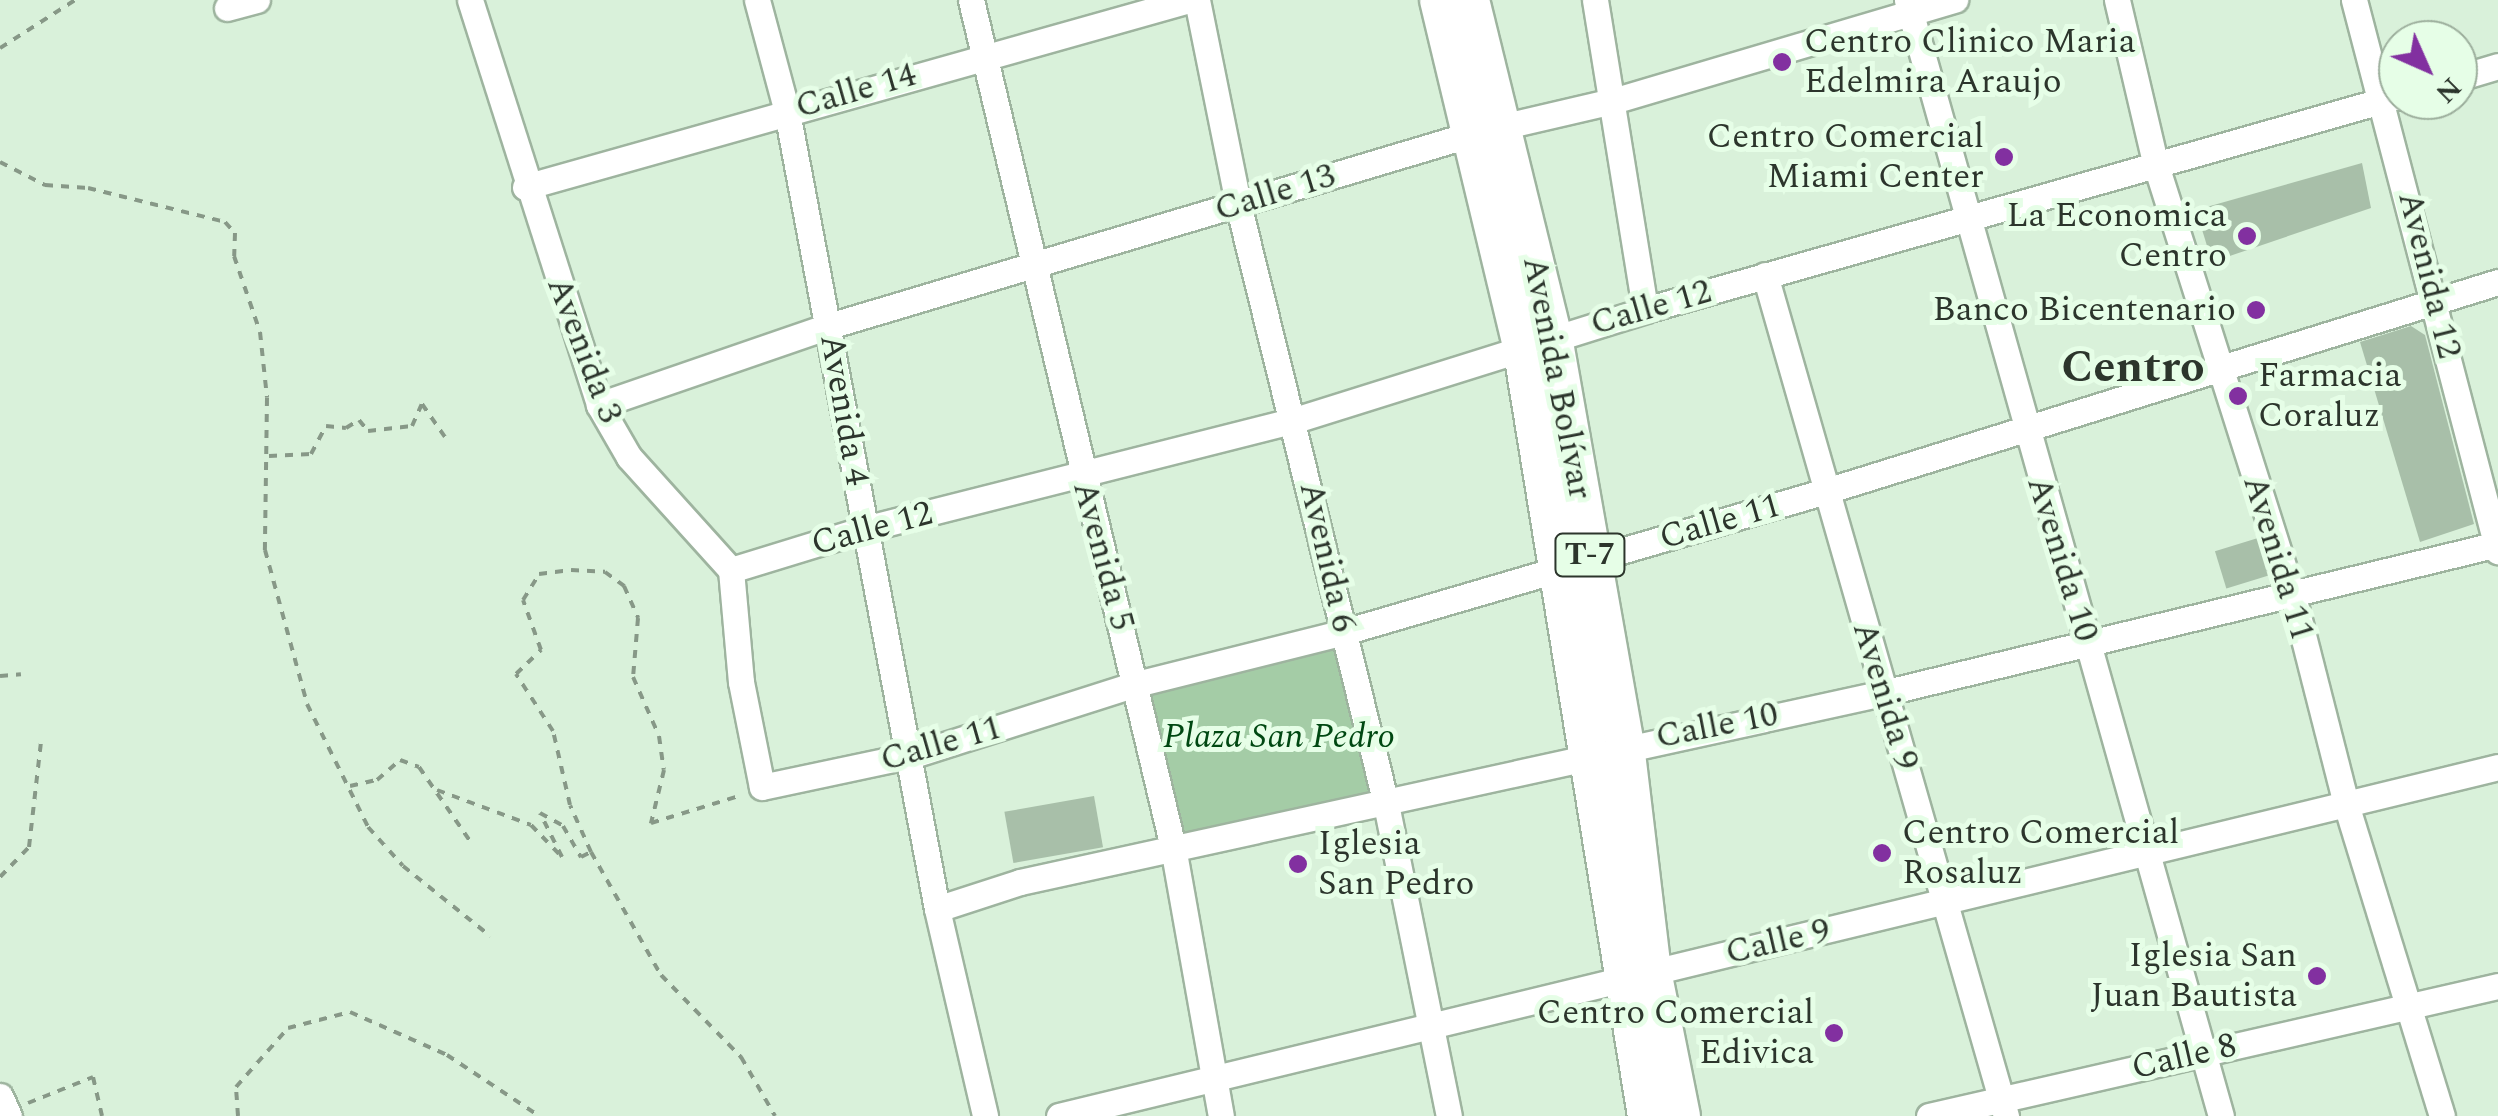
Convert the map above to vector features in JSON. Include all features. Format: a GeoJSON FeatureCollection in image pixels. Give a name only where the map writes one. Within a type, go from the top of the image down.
{"type":"FeatureCollection","features":[{"type":"Feature","properties":{"kind":"highway","name":"Avenida Bolívar"},"geometry":{"type":"LineString","coordinates":[[1439,0],[1489,131]]}},
{"type":"Feature","properties":{"kind":"highway","name":"Avenida Bolívar"},"geometry":{"type":"LineString","coordinates":[[1470,0],[1489,131],[1538,342],[1608,748],[1636,974],[1646,1116]]}},
{"type":"Feature","properties":{"kind":"highway","name":"Avenida Bolívar"},"geometry":{"type":"LineString","coordinates":[[1636,974],[1681,1116]]}},
{"type":"Feature","properties":{"kind":"street"},"geometry":{"type":"LineString","coordinates":[[227,8],[257,0]]}},
{"type":"Feature","properties":{"kind":"street","name":"Avenida 3"},"geometry":{"type":"LineString","coordinates":[[470,0],[526,187],[599,405],[629,458],[731,570]]}},
{"type":"Feature","properties":{"kind":"street","name":"Avenida 4"},"geometry":{"type":"LineString","coordinates":[[756,0],[787,112],[864,529],[912,755],[938,909],[985,1116]]}},
{"type":"Feature","properties":{"kind":"street","name":"Avenida 5"},"geometry":{"type":"LineString","coordinates":[[970,0],[1173,847],[1221,1116]]}},
{"type":"Feature","properties":{"kind":"street","name":"Calle 14"},"geometry":{"type":"LineString","coordinates":[[526,187],[985,54],[1188,0]]}},
{"type":"Feature","properties":{"kind":"street","name":"Avenida 6"},"geometry":{"type":"LineString","coordinates":[[1196,0],[1238,204],[1295,420],[1386,804],[1449,1116]]}},
{"type":"Feature","properties":{"kind":"street"},"geometry":{"type":"LineString","coordinates":[[1595,0],[1645,310]]}},
{"type":"Feature","properties":{"kind":"street","name":"Calle 13"},"geometry":{"type":"LineString","coordinates":[[599,405],[829,326],[1489,131],[1612,101],[1909,8],[1956,0]]}},
{"type":"Feature","properties":{"kind":"street","name":"Avenida 11"},"geometry":{"type":"LineString","coordinates":[[2117,0],[2155,162],[2293,596],[2346,804],[2442,1116]]}},
{"type":"Feature","properties":{"kind":"street","name":"Avenida 12"},"geometry":{"type":"LineString","coordinates":[[2354,0],[2378,64]]}},
{"type":"Feature","properties":{"kind":"street","name":"Avenida 10"},"geometry":{"type":"LineString","coordinates":[[1909,8],[2023,430],[2150,850],[2221,1116]]}},
{"type":"Feature","properties":{"kind":"street","name":"Calle 12"},"geometry":{"type":"LineString","coordinates":[[731,570],[864,529],[1295,420],[1645,310],[1966,222],[2155,162],[2378,102]]}},
{"type":"Feature","properties":{"kind":"street","name":"Avenida 12"},"geometry":{"type":"LineString","coordinates":[[2396,120],[2497,547]]}},
{"type":"Feature","properties":{"kind":"street","name":"Avenida 9"},"geometry":{"type":"LineString","coordinates":[[1765,275],[2004,1108]]}},
{"type":"Feature","properties":{"kind":"street","name":"Calle 11"},"geometry":{"type":"LineString","coordinates":[[762,787],[912,755],[1136,684],[1344,632],[1826,492],[2498,282]]}},
{"type":"Feature","properties":{"kind":"street","name":"Calle 10"},"geometry":{"type":"LineString","coordinates":[[938,909],[1020,882],[1386,804],[1608,748],[1883,693],[2497,547]]}},
{"type":"Feature","properties":{"kind":"street"},"geometry":{"type":"LineString","coordinates":[[731,570],[741,682],[762,787]]}},
{"type":"Feature","properties":{"kind":"street","name":"Calle 9"},"geometry":{"type":"LineString","coordinates":[[1058,1116],[1636,974],[1948,904],[2150,850],[2498,767]]}},
{"type":"Feature","properties":{"kind":"street","name":"Calle 8"},"geometry":{"type":"LineString","coordinates":[[1929,1116],[2004,1108],[2203,1053],[2498,986]]}},
{"type":"Feature","properties":{"kind":"path"},"geometry":{"type":"LineString","coordinates":[[0,48],[75,0]]}},
{"type":"Feature","properties":{"kind":"path"},"geometry":{"type":"LineString","coordinates":[[0,162],[45,186],[88,188],[225,222],[235,233],[234,256],[260,332],[269,456],[265,550],[307,704],[368,827],[403,866],[490,936]]}},
{"type":"Feature","properties":{"kind":"path"},"geometry":{"type":"LineString","coordinates":[[269,456],[312,454],[326,426],[346,428],[359,420],[368,431],[412,426],[422,404],[446,437]]}},
{"type":"Feature","properties":{"kind":"path"},"geometry":{"type":"LineString","coordinates":[[762,787],[679,820],[651,823],[662,748],[633,677],[638,618],[624,586],[605,572],[539,574],[524,600],[542,650],[516,674],[553,731],[570,806],[591,852],[661,975],[740,1057],[775,1116]]}},
{"type":"Feature","properties":{"kind":"path"},"geometry":{"type":"LineString","coordinates":[[0,676],[21,674]]}},
{"type":"Feature","properties":{"kind":"path"},"geometry":{"type":"LineString","coordinates":[[0,876],[29,847],[41,741]]}},
{"type":"Feature","properties":{"kind":"path"},"geometry":{"type":"LineString","coordinates":[[350,786],[377,780],[400,760],[419,768],[470,842]]}},
{"type":"Feature","properties":{"kind":"path"},"geometry":{"type":"LineString","coordinates":[[438,790],[531,825],[562,856],[540,813],[563,826],[581,858],[591,852]]}},
{"type":"Feature","properties":{"kind":"path"},"geometry":{"type":"LineString","coordinates":[[238,1116],[236,1087],[288,1028],[350,1012],[447,1055],[538,1116]]}},
{"type":"Feature","properties":{"kind":"path"},"geometry":{"type":"LineString","coordinates":[[5,1108],[94,1077],[102,1116]]}},
{"type":"Feature","properties":{"kind":"green space","name":"Plaza San Pedro"},"geometry":{"type":"Polygon","coordinates":[[[1344,632],[1387,804],[1179,856],[1136,684],[1344,632]]]}},
{"type":"Feature","properties":{"kind":"building","name":"La Economica Centro"},"geometry":{"type":"Polygon","coordinates":[[[2362,163],[2371,208],[2212,262],[2196,210],[2362,163]]]}},
{"type":"Feature","properties":{"kind":"building"},"geometry":{"type":"Polygon","coordinates":[[[2411,326],[2425,335],[2474,524],[2420,542],[2360,342],[2411,326]]]}},
{"type":"Feature","properties":{"kind":"building"},"geometry":{"type":"Polygon","coordinates":[[[2258,538],[2269,575],[2226,588],[2215,551],[2258,538]]]}},
{"type":"Feature","properties":{"kind":"building"},"geometry":{"type":"Polygon","coordinates":[[[1094,796],[1103,847],[1013,863],[1004,812],[1094,796]]]}},
{"type":"Feature","properties":{"kind":"place","name":"Centro Clinico Maria Edelmira Araujo"},"geometry":{"type":"Point","coordinates":[1782,62]}},
{"type":"Feature","properties":{"kind":"place","name":"Centro Comercial Miami Center"},"geometry":{"type":"Point","coordinates":[2004,157]}},
{"type":"Feature","properties":{"kind":"place","name":"La Economica Centro"},"geometry":{"type":"Point","coordinates":[2247,236]}},
{"type":"Feature","properties":{"kind":"place","name":"Banco Bicentenario"},"geometry":{"type":"Point","coordinates":[2256,310]}},
{"type":"Feature","properties":{"kind":"place","name":"Farmacia Coraluz"},"geometry":{"type":"Point","coordinates":[2238,396]}},
{"type":"Feature","properties":{"kind":"place","name":"Centro Comercial Rosaluz"},"geometry":{"type":"Point","coordinates":[1882,853]}},
{"type":"Feature","properties":{"kind":"place","name":"Iglesia San Pedro"},"geometry":{"type":"Point","coordinates":[1298,864]}},
{"type":"Feature","properties":{"kind":"place","name":"Iglesia San Juan Bautista"},"geometry":{"type":"Point","coordinates":[2317,976]}},
{"type":"Feature","properties":{"kind":"place","name":"Centro Comercial Edivica"},"geometry":{"type":"Point","coordinates":[1834,1033]}},
{"type":"Feature","properties":{"kind":"district","name":"Centro"},"geometry":{"type":"Point","coordinates":[2133,368]}}]}
